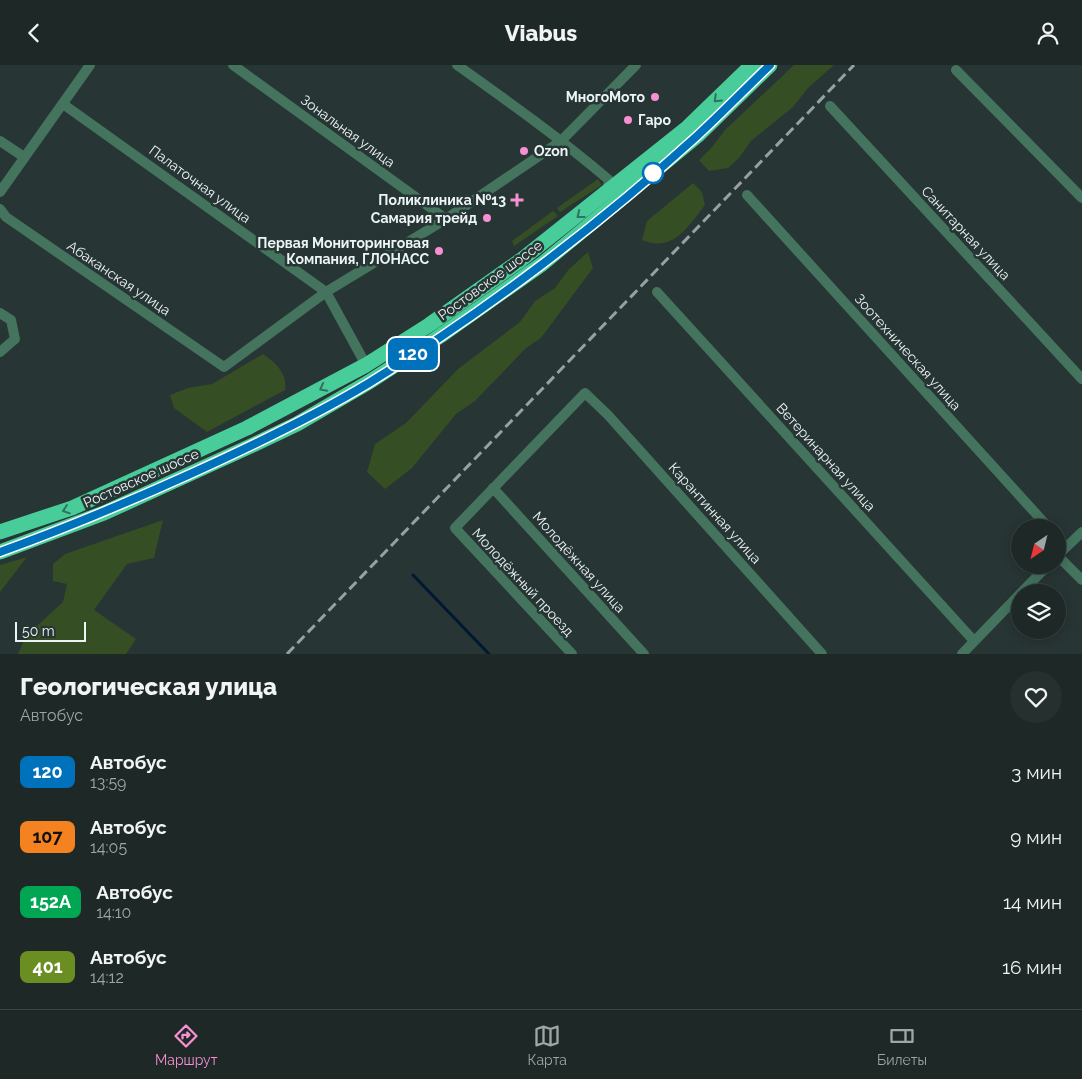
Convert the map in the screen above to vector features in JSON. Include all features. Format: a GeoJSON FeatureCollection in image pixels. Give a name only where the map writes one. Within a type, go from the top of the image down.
{"type":"FeatureCollection","features":[{"type":"Feature","properties":{"kind":"highway","name":"Ростовское шоссе"},"geometry":{"type":"LineString","coordinates":[[0,532],[72,508],[239,432],[366,365],[430,325],[500,276],[607,193],[688,127],[752,65]]}},
{"type":"Feature","properties":{"kind":"highway","name":"Ростовское шоссе"},"geometry":{"type":"LineString","coordinates":[[0,552],[104,513],[245,449],[369,383],[440,336],[542,264],[697,136],[770,65]]}},
{"type":"Feature","properties":{"kind":"street"},"geometry":{"type":"LineString","coordinates":[[0,192],[90,65]]}},
{"type":"Feature","properties":{"kind":"street","name":"Зональная улица"},"geometry":{"type":"LineString","coordinates":[[233,65],[446,219]]}},
{"type":"Feature","properties":{"kind":"street"},"geometry":{"type":"LineString","coordinates":[[457,65],[561,141],[609,181],[607,193]]}},
{"type":"Feature","properties":{"kind":"street"},"geometry":{"type":"LineString","coordinates":[[326,291],[446,219],[561,141],[636,65]]}},
{"type":"Feature","properties":{"kind":"street"},"geometry":{"type":"LineString","coordinates":[[956,70],[1082,198]]}},
{"type":"Feature","properties":{"kind":"street","name":"Палаточная улица"},"geometry":{"type":"LineString","coordinates":[[63,103],[326,291],[366,365]]}},
{"type":"Feature","properties":{"kind":"street","name":"Санитарная улица"},"geometry":{"type":"LineString","coordinates":[[830,106],[1082,379]]}},
{"type":"Feature","properties":{"kind":"street"},"geometry":{"type":"LineString","coordinates":[[0,141],[24,157]]}},
{"type":"Feature","properties":{"kind":"street","name":"Зоотехническая улица"},"geometry":{"type":"LineString","coordinates":[[747,195],[1041,519]]}},
{"type":"Feature","properties":{"kind":"street","name":"Абаканская улица"},"geometry":{"type":"LineString","coordinates":[[0,209],[6,217],[224,367],[326,291]]}},
{"type":"Feature","properties":{"kind":"street","name":"Ветеринарная улица"},"geometry":{"type":"LineString","coordinates":[[657,292],[974,641]]}},
{"type":"Feature","properties":{"kind":"street"},"geometry":{"type":"LineString","coordinates":[[0,313],[11,320],[15,339],[0,352]]}},
{"type":"Feature","properties":{"kind":"street","name":"Карантинная улица"},"geometry":{"type":"LineString","coordinates":[[493,488],[585,393],[608,415],[822,654]]}},
{"type":"Feature","properties":{"kind":"street","name":"Молодёжный проезд"},"geometry":{"type":"LineString","coordinates":[[493,488],[454,528],[572,654]]}},
{"type":"Feature","properties":{"kind":"street","name":"Молодёжная улица"},"geometry":{"type":"LineString","coordinates":[[493,488],[644,654]]}},
{"type":"Feature","properties":{"kind":"street"},"geometry":{"type":"LineString","coordinates":[[1066,547],[1082,532]]}},
{"type":"Feature","properties":{"kind":"street"},"geometry":{"type":"LineString","coordinates":[[1066,563],[1082,580]]}},
{"type":"Feature","properties":{"kind":"street"},"geometry":{"type":"LineString","coordinates":[[1030,584],[1039,574]]}},
{"type":"Feature","properties":{"kind":"street"},"geometry":{"type":"LineString","coordinates":[[962,654],[1011,603]]}},
{"type":"Feature","properties":{"kind":"green space"},"geometry":{"type":"Polygon","coordinates":[[[794,65],[834,65],[808,88],[793,107],[751,141],[739,158],[728,168],[709,171],[699,160],[725,130],[794,65]]]}},
{"type":"Feature","properties":{"kind":"green space"},"geometry":{"type":"Polygon","coordinates":[[[598,179],[602,185],[560,212],[557,208],[598,179]]]}},
{"type":"Feature","properties":{"kind":"green space"},"geometry":{"type":"Polygon","coordinates":[[[693,183],[702,192],[705,205],[686,229],[679,236],[663,243],[642,240],[647,221],[693,183]]]}},
{"type":"Feature","properties":{"kind":"green space"},"geometry":{"type":"Polygon","coordinates":[[[553,211],[558,216],[514,246],[512,241],[553,211]]]}},
{"type":"Feature","properties":{"kind":"green space"},"geometry":{"type":"Polygon","coordinates":[[[588,252],[593,268],[541,338],[526,348],[475,401],[456,414],[412,468],[385,489],[367,472],[375,444],[406,423],[458,369],[520,322],[535,301],[555,288],[569,269],[588,252]]]}},
{"type":"Feature","properties":{"kind":"green space"},"geometry":{"type":"Polygon","coordinates":[[[263,354],[280,369],[285,379],[285,390],[207,432],[174,408],[170,395],[188,388],[212,384],[263,354]]]}},
{"type":"Feature","properties":{"kind":"green space"},"geometry":{"type":"Polygon","coordinates":[[[163,520],[154,558],[127,564],[94,610],[136,639],[126,654],[18,654],[26,636],[63,602],[67,584],[53,581],[53,564],[65,554],[163,520]]]}},
{"type":"Feature","properties":{"kind":"green space"},"geometry":{"type":"Polygon","coordinates":[[[27,557],[0,592],[0,565],[27,557]]]}},
{"type":"Feature","properties":{"kind":"waterway"},"geometry":{"type":"LineString","coordinates":[[413,575],[489,654]]}},
{"type":"Feature","properties":{"kind":"railway"},"geometry":{"type":"LineString","coordinates":[[287,654],[854,65]]}},
{"type":"Feature","properties":{"kind":"bus line","name":"120"},"geometry":{"type":"LineString","coordinates":[[0,552],[104,513],[253,445],[369,383],[440,336],[542,264],[697,136],[770,65]]}},
{"type":"Feature","properties":{"kind":"place","name":"МногоМото"},"geometry":{"type":"Point","coordinates":[655,97]}},
{"type":"Feature","properties":{"kind":"place","name":"Гаро"},"geometry":{"type":"Point","coordinates":[628,120]}},
{"type":"Feature","properties":{"kind":"place","name":"Ozon"},"geometry":{"type":"Point","coordinates":[524,151]}},
{"type":"Feature","properties":{"kind":"place","name":"Поликлиника №13"},"geometry":{"type":"Point","coordinates":[517,200]}},
{"type":"Feature","properties":{"kind":"place","name":"Самария трейд"},"geometry":{"type":"Point","coordinates":[487,218]}},
{"type":"Feature","properties":{"kind":"place","name":"Первая Мониторинговая Компания, ГЛОНАСС"},"geometry":{"type":"Point","coordinates":[439,251]}}]}
